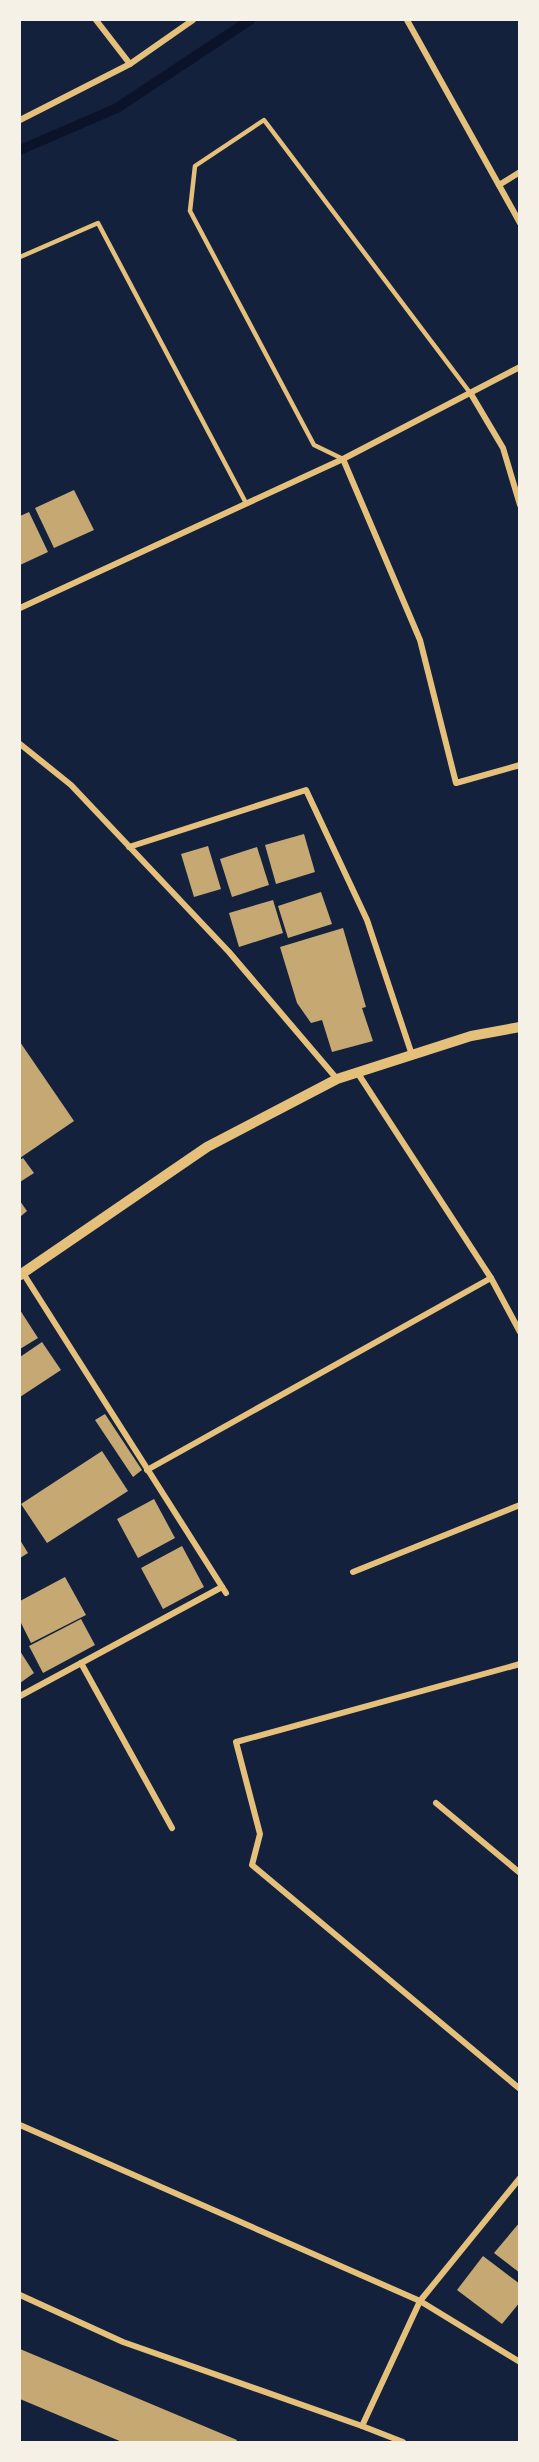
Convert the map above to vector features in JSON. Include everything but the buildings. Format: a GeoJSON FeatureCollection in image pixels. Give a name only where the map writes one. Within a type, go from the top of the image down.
{"type":"FeatureCollection","features":[{"type":"Feature","properties":{"kind":"street"},"geometry":{"type":"LineString","coordinates":[[96,20],[130,64]]}},
{"type":"Feature","properties":{"kind":"street"},"geometry":{"type":"LineString","coordinates":[[20,120],[130,64],[192,20]]}},
{"type":"Feature","properties":{"kind":"street"},"geometry":{"type":"LineString","coordinates":[[407,20],[519,223]]}},
{"type":"Feature","properties":{"kind":"street"},"geometry":{"type":"LineString","coordinates":[[499,185],[519,172]]}},
{"type":"Feature","properties":{"kind":"street"},"geometry":{"type":"LineString","coordinates":[[20,608],[343,459],[519,367]]}},
{"type":"Feature","properties":{"kind":"street"},"geometry":{"type":"LineString","coordinates":[[471,394],[503,448],[519,505]]}},
{"type":"Feature","properties":{"kind":"street"},"geometry":{"type":"LineString","coordinates":[[343,459],[420,639],[456,783],[519,765]]}},
{"type":"Feature","properties":{"kind":"street"},"geometry":{"type":"LineString","coordinates":[[20,744],[71,785],[230,952],[337,1079]]}},
{"type":"Feature","properties":{"kind":"street"},"geometry":{"type":"LineString","coordinates":[[129,847],[306,790],[367,921],[412,1055]]}},
{"type":"Feature","properties":{"kind":"street"},"geometry":{"type":"LineString","coordinates":[[226,1593],[21,1274],[207,1147],[337,1079],[471,1036],[519,1028]]}},
{"type":"Feature","properties":{"kind":"street"},"geometry":{"type":"LineString","coordinates":[[357,1072],[491,1278],[519,1332]]}},
{"type":"Feature","properties":{"kind":"street"},"geometry":{"type":"LineString","coordinates":[[147,1470],[491,1278]]}},
{"type":"Feature","properties":{"kind":"street"},"geometry":{"type":"LineString","coordinates":[[352,1572],[519,1505]]}},
{"type":"Feature","properties":{"kind":"street"},"geometry":{"type":"LineString","coordinates":[[20,1696],[222,1587]]}},
{"type":"Feature","properties":{"kind":"street"},"geometry":{"type":"LineString","coordinates":[[81,1663],[172,1828]]}},
{"type":"Feature","properties":{"kind":"street"},"geometry":{"type":"LineString","coordinates":[[519,1664],[236,1742],[260,1834],[252,1865],[519,2089]]}},
{"type":"Feature","properties":{"kind":"street"},"geometry":{"type":"LineString","coordinates":[[436,1803],[519,1873]]}},
{"type":"Feature","properties":{"kind":"street"},"geometry":{"type":"LineString","coordinates":[[20,2125],[420,2301],[519,2362]]}},
{"type":"Feature","properties":{"kind":"street"},"geometry":{"type":"LineString","coordinates":[[362,2426],[420,2301],[519,2178]]}},
{"type":"Feature","properties":{"kind":"street"},"geometry":{"type":"LineString","coordinates":[[20,2295],[123,2342],[403,2442]]}},
{"type":"Feature","properties":{"kind":"lane"},"geometry":{"type":"LineString","coordinates":[[343,459],[314,444],[190,211],[195,166],[264,120],[471,394]]}},
{"type":"Feature","properties":{"kind":"lane"},"geometry":{"type":"LineString","coordinates":[[20,257],[98,223],[246,503]]}},
{"type":"Feature","properties":{"kind":"waterway"},"geometry":{"type":"LineString","coordinates":[[20,150],[117,108],[250,20]]}}]}
